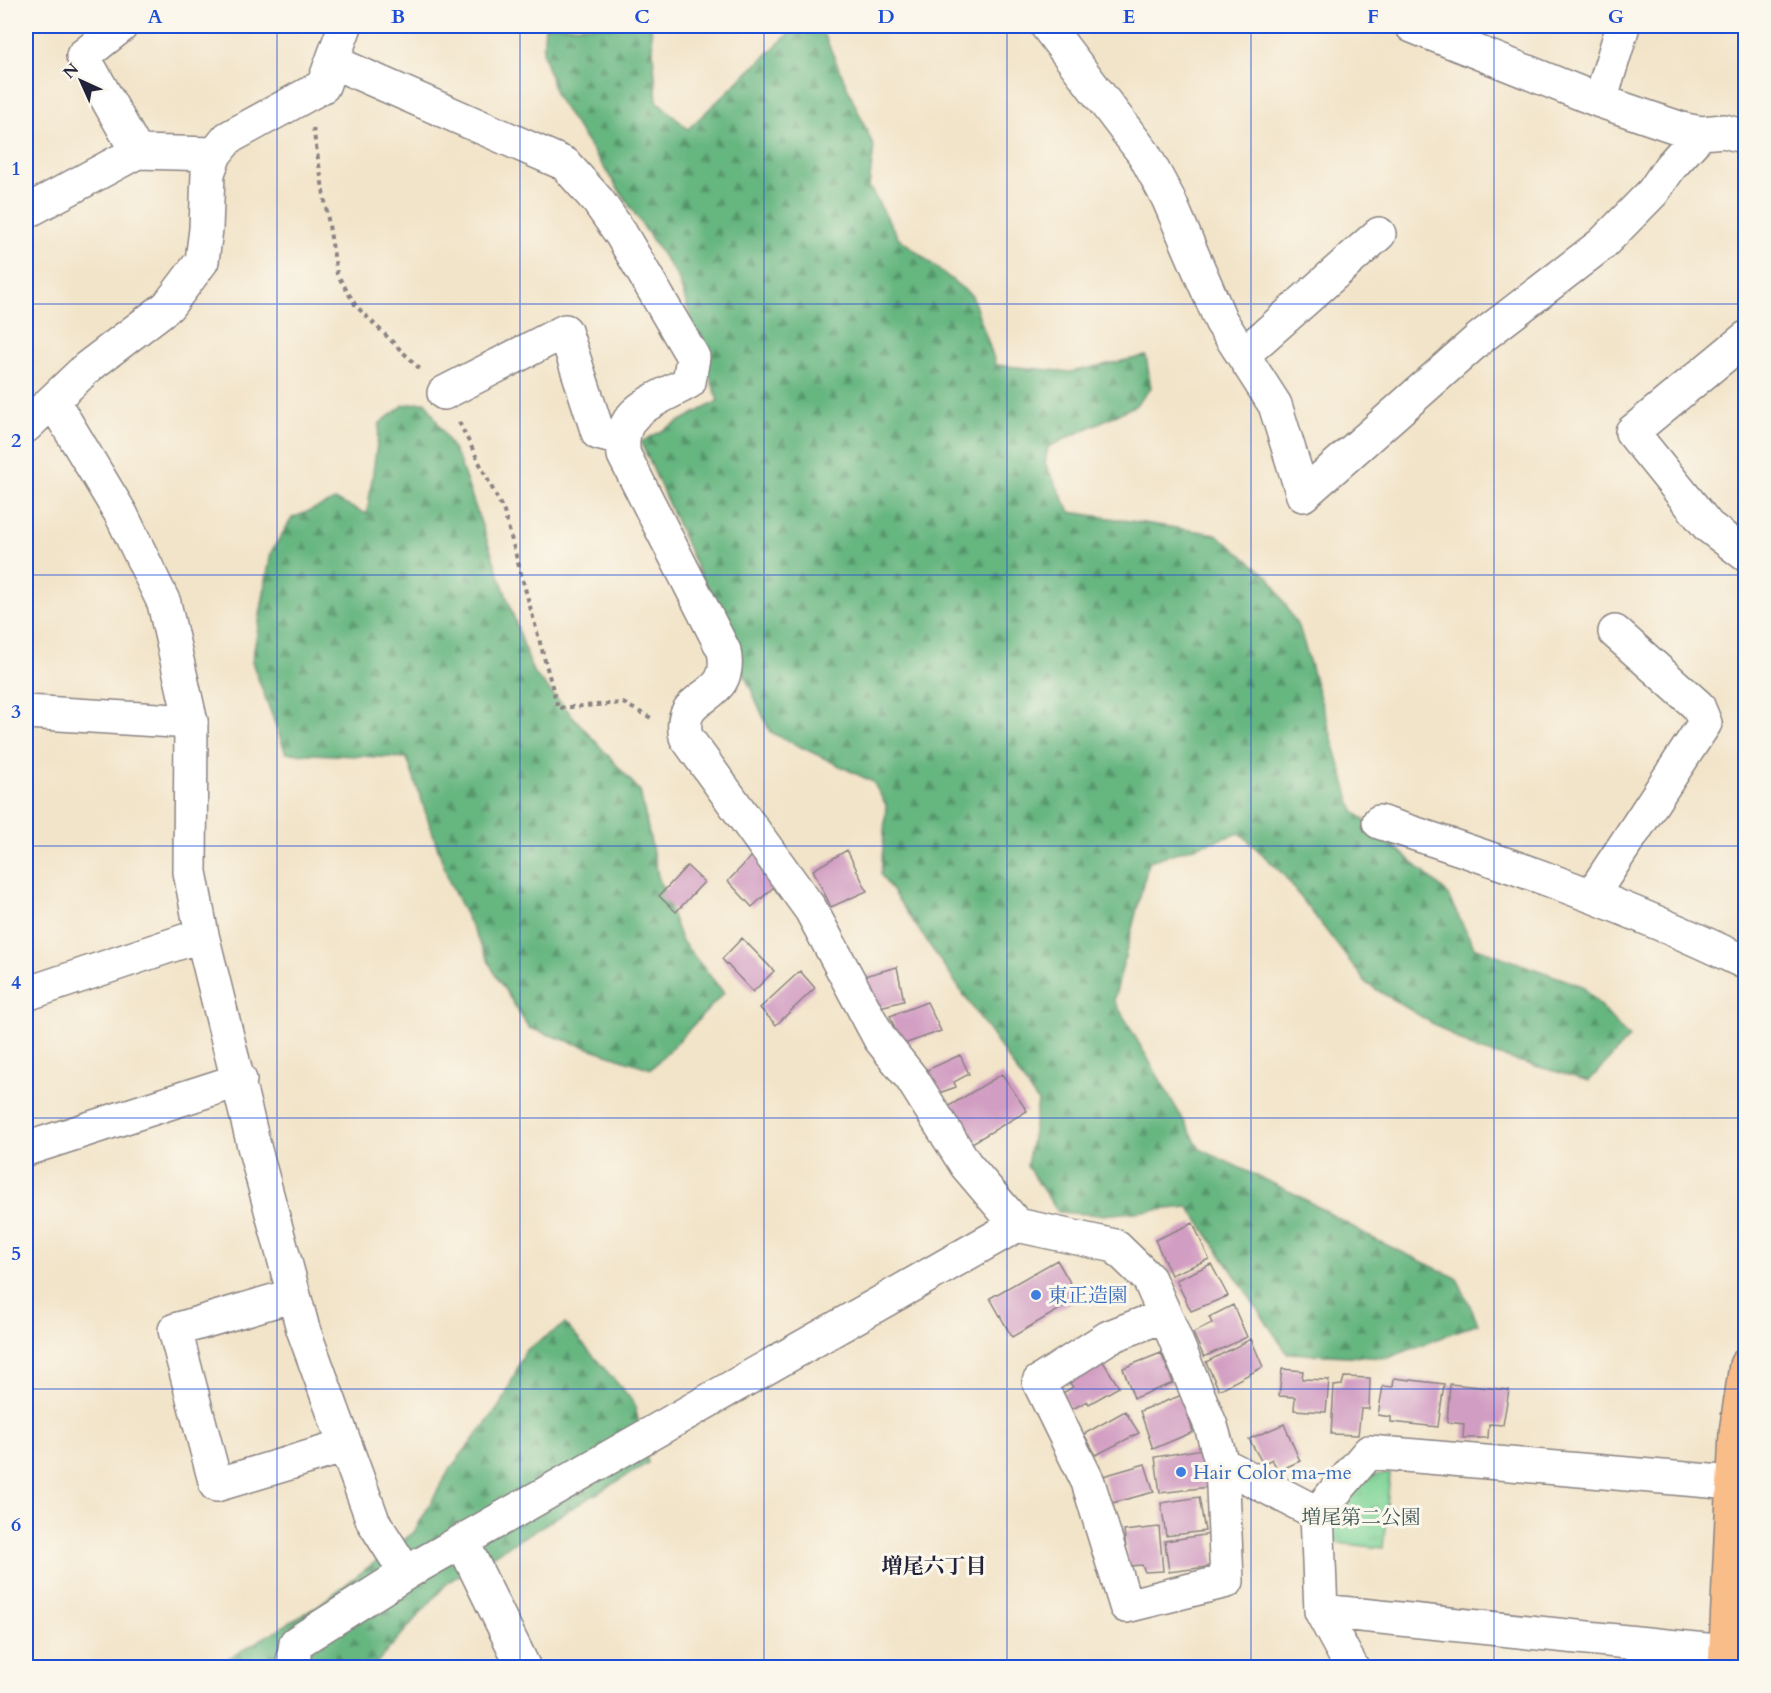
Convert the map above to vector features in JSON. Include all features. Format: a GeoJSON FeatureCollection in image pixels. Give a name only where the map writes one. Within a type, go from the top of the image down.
{"type":"FeatureCollection","features":[{"type":"Feature","properties":{"kind":"main road"},"geometry":{"type":"LineString","coordinates":[[1725,1660],[1736,1431],[1746,1365]]}},
{"type":"Feature","properties":{"kind":"street"},"geometry":{"type":"LineString","coordinates":[[121,26],[83,56],[137,152]]}},
{"type":"Feature","properties":{"kind":"street"},"geometry":{"type":"LineString","coordinates":[[26,426],[88,368],[168,306],[202,261],[206,229],[208,173],[215,154],[228,138],[323,86],[345,26]]}},
{"type":"Feature","properties":{"kind":"street"},"geometry":{"type":"LineString","coordinates":[[1047,26],[1144,153],[1168,198],[1221,321],[1275,405],[1303,495],[1480,338],[1602,244],[1653,192],[1670,167],[1701,133]]}},
{"type":"Feature","properties":{"kind":"street"},"geometry":{"type":"LineString","coordinates":[[1600,101],[1623,26]]}},
{"type":"Feature","properties":{"kind":"street"},"geometry":{"type":"LineString","coordinates":[[1418,27],[1600,101],[1701,133],[1724,131],[1746,137]]}},
{"type":"Feature","properties":{"kind":"street"},"geometry":{"type":"LineString","coordinates":[[333,62],[565,164],[598,201],[621,234],[693,357],[688,382],[630,416],[621,439],[624,455],[724,651],[727,667],[724,680],[687,711],[682,723],[686,737],[811,910],[880,1039],[912,1079],[966,1165],[1017,1225],[1115,1246],[1149,1279],[1165,1315],[1211,1426],[1222,1464],[1227,1581],[1126,1606],[1088,1482],[1039,1382],[1109,1337],[1165,1315]]}},
{"type":"Feature","properties":{"kind":"street"},"geometry":{"type":"LineString","coordinates":[[26,212],[137,152],[215,154]]}},
{"type":"Feature","properties":{"kind":"street"},"geometry":{"type":"LineString","coordinates":[[1243,355],[1379,234]]}},
{"type":"Feature","properties":{"kind":"street"},"geometry":{"type":"LineString","coordinates":[[444,393],[565,331],[598,434],[621,439]]}},
{"type":"Feature","properties":{"kind":"street"},"geometry":{"type":"LineString","coordinates":[[1746,338],[1632,432],[1708,526],[1746,555]]}},
{"type":"Feature","properties":{"kind":"street"},"geometry":{"type":"LineString","coordinates":[[53,401],[121,514],[164,603],[191,722],[190,872],[202,934],[240,1080],[255,1150],[303,1329],[373,1521],[406,1573]]}},
{"type":"Feature","properties":{"kind":"street"},"geometry":{"type":"LineString","coordinates":[[1592,895],[1705,723],[1698,706],[1615,632]]}},
{"type":"Feature","properties":{"kind":"street"},"geometry":{"type":"LineString","coordinates":[[26,712],[191,722]]}},
{"type":"Feature","properties":{"kind":"street"},"geometry":{"type":"LineString","coordinates":[[1379,822],[1592,895],[1746,963]]}},
{"type":"Feature","properties":{"kind":"street"},"geometry":{"type":"LineString","coordinates":[[26,994],[202,934]]}},
{"type":"Feature","properties":{"kind":"street"},"geometry":{"type":"LineString","coordinates":[[26,1149],[240,1080]]}},
{"type":"Feature","properties":{"kind":"street"},"geometry":{"type":"LineString","coordinates":[[292,1668],[296,1643],[406,1573],[463,1543],[1017,1225]]}},
{"type":"Feature","properties":{"kind":"street"},"geometry":{"type":"LineString","coordinates":[[294,1295],[175,1329],[216,1485],[346,1446]]}},
{"type":"Feature","properties":{"kind":"street"},"geometry":{"type":"LineString","coordinates":[[1352,1668],[1321,1611],[1317,1513],[1369,1452],[1733,1483]]}},
{"type":"Feature","properties":{"kind":"street"},"geometry":{"type":"LineString","coordinates":[[1222,1464],[1317,1513]]}},
{"type":"Feature","properties":{"kind":"street"},"geometry":{"type":"LineString","coordinates":[[463,1543],[524,1668]]}},
{"type":"Feature","properties":{"kind":"street"},"geometry":{"type":"LineString","coordinates":[[1321,1611],[1725,1660]]}},
{"type":"Feature","properties":{"kind":"path"},"geometry":{"type":"LineString","coordinates":[[308,93],[337,274],[356,306],[444,393],[504,512],[558,708],[623,703],[686,737]]}},
{"type":"Feature","properties":{"kind":"green space"},"geometry":{"type":"Polygon","coordinates":[[[545,26],[651,26],[657,101],[688,129],[797,26],[814,26],[825,37],[874,147],[869,186],[898,237],[972,296],[996,365],[1070,372],[1146,356],[1151,388],[1135,406],[1048,447],[1045,463],[1070,512],[1216,534],[1270,578],[1300,630],[1353,810],[1446,892],[1474,947],[1582,986],[1629,1038],[1589,1081],[1475,1049],[1367,984],[1283,874],[1240,833],[1149,861],[1114,1000],[1200,1149],[1299,1196],[1374,1239],[1457,1278],[1478,1323],[1388,1358],[1287,1353],[1189,1207],[1102,1215],[1058,1212],[1027,1166],[1038,1102],[881,875],[886,805],[873,782],[770,732],[641,442],[718,401],[678,278],[556,96],[543,53],[545,26]]]}},
{"type":"Feature","properties":{"kind":"green space"},"geometry":{"type":"Polygon","coordinates":[[[426,402],[459,460],[533,672],[640,791],[658,876],[681,940],[724,993],[651,1069],[529,1028],[496,976],[450,884],[407,758],[286,753],[252,662],[271,552],[292,518],[335,500],[367,514],[380,423],[404,405],[426,402]]]}},
{"type":"Feature","properties":{"kind":"green space"},"geometry":{"type":"Polygon","coordinates":[[[565,1324],[634,1402],[648,1463],[448,1582],[373,1667],[219,1668],[222,1662],[315,1608],[414,1532],[450,1469],[502,1403],[525,1351],[565,1324]]]}},
{"type":"Feature","properties":{"kind":"green space","name":"増尾第二公園"},"geometry":{"type":"Polygon","coordinates":[[[1390,1474],[1383,1548],[1328,1542],[1327,1524],[1360,1475],[1390,1474]]]}},
{"type":"Feature","properties":{"kind":"building"},"geometry":{"type":"Polygon","coordinates":[[[847,850],[867,891],[831,907],[813,870],[847,850]]]}},
{"type":"Feature","properties":{"kind":"building"},"geometry":{"type":"Polygon","coordinates":[[[754,854],[764,862],[760,868],[777,884],[752,907],[728,881],[754,854]]]}},
{"type":"Feature","properties":{"kind":"building"},"geometry":{"type":"Polygon","coordinates":[[[687,866],[704,882],[676,912],[659,896],[687,866]]]}},
{"type":"Feature","properties":{"kind":"building"},"geometry":{"type":"Polygon","coordinates":[[[742,938],[774,971],[753,992],[722,959],[742,938]]]}},
{"type":"Feature","properties":{"kind":"building"},"geometry":{"type":"Polygon","coordinates":[[[897,967],[904,1001],[872,1009],[864,976],[897,967]]]}},
{"type":"Feature","properties":{"kind":"building"},"geometry":{"type":"Polygon","coordinates":[[[800,971],[815,988],[776,1025],[760,1008],[800,971]]]}},
{"type":"Feature","properties":{"kind":"building"},"geometry":{"type":"Polygon","coordinates":[[[927,1002],[941,1031],[901,1045],[890,1016],[927,1002]]]}},
{"type":"Feature","properties":{"kind":"building"},"geometry":{"type":"Polygon","coordinates":[[[960,1055],[969,1074],[954,1082],[956,1087],[939,1093],[927,1070],[960,1055]]]}},
{"type":"Feature","properties":{"kind":"building"},"geometry":{"type":"Polygon","coordinates":[[[1002,1074],[1027,1111],[967,1146],[944,1109],[1002,1074]]]}},
{"type":"Feature","properties":{"kind":"building"},"geometry":{"type":"Polygon","coordinates":[[[1193,1223],[1209,1259],[1171,1275],[1155,1240],[1193,1223]]]}},
{"type":"Feature","properties":{"kind":"building","name":"東正造園"},"geometry":{"type":"Polygon","coordinates":[[[1057,1260],[1079,1298],[1012,1337],[990,1298],[1057,1260]]]}},
{"type":"Feature","properties":{"kind":"building"},"geometry":{"type":"Polygon","coordinates":[[[1211,1264],[1228,1296],[1191,1311],[1176,1280],[1211,1264]]]}},
{"type":"Feature","properties":{"kind":"building"},"geometry":{"type":"Polygon","coordinates":[[[1233,1305],[1247,1337],[1204,1357],[1193,1333],[1212,1323],[1209,1317],[1233,1305]]]}},
{"type":"Feature","properties":{"kind":"building"},"geometry":{"type":"Polygon","coordinates":[[[1251,1339],[1263,1367],[1219,1390],[1206,1362],[1251,1339]]]}},
{"type":"Feature","properties":{"kind":"building"},"geometry":{"type":"Polygon","coordinates":[[[1161,1353],[1173,1383],[1134,1398],[1123,1368],[1161,1353]]]}},
{"type":"Feature","properties":{"kind":"building"},"geometry":{"type":"Polygon","coordinates":[[[1102,1360],[1119,1387],[1089,1404],[1087,1401],[1071,1410],[1061,1394],[1073,1387],[1068,1381],[1102,1360]]]}},
{"type":"Feature","properties":{"kind":"building"},"geometry":{"type":"Polygon","coordinates":[[[1282,1369],[1303,1371],[1302,1379],[1329,1380],[1326,1412],[1294,1410],[1295,1397],[1279,1396],[1282,1369]]]}},
{"type":"Feature","properties":{"kind":"building"},"geometry":{"type":"Polygon","coordinates":[[[1344,1377],[1370,1378],[1369,1409],[1361,1409],[1358,1435],[1331,1434],[1334,1386],[1342,1385],[1344,1377]]]}},
{"type":"Feature","properties":{"kind":"building"},"geometry":{"type":"Polygon","coordinates":[[[1394,1378],[1444,1384],[1438,1427],[1391,1422],[1391,1417],[1378,1415],[1383,1386],[1393,1387],[1394,1378]]]}},
{"type":"Feature","properties":{"kind":"building"},"geometry":{"type":"Polygon","coordinates":[[[1450,1384],[1509,1390],[1503,1425],[1489,1424],[1488,1438],[1463,1438],[1464,1424],[1447,1422],[1450,1384]]]}},
{"type":"Feature","properties":{"kind":"building"},"geometry":{"type":"Polygon","coordinates":[[[1182,1395],[1193,1432],[1153,1449],[1140,1411],[1182,1395]]]}},
{"type":"Feature","properties":{"kind":"building"},"geometry":{"type":"Polygon","coordinates":[[[1125,1411],[1139,1433],[1096,1455],[1084,1434],[1125,1411]]]}},
{"type":"Feature","properties":{"kind":"building"},"geometry":{"type":"Polygon","coordinates":[[[1284,1424],[1300,1461],[1278,1471],[1272,1459],[1263,1464],[1249,1439],[1284,1424]]]}},
{"type":"Feature","properties":{"kind":"building","name":"Hair Color ma-me"},"geometry":{"type":"Polygon","coordinates":[[[1202,1449],[1208,1487],[1160,1493],[1155,1457],[1202,1449]]]}},
{"type":"Feature","properties":{"kind":"building"},"geometry":{"type":"Polygon","coordinates":[[[1145,1464],[1154,1492],[1112,1503],[1103,1476],[1145,1464]]]}},
{"type":"Feature","properties":{"kind":"building"},"geometry":{"type":"Polygon","coordinates":[[[1199,1497],[1205,1531],[1166,1536],[1161,1503],[1199,1497]]]}},
{"type":"Feature","properties":{"kind":"building"},"geometry":{"type":"Polygon","coordinates":[[[1159,1527],[1163,1571],[1145,1572],[1142,1565],[1128,1566],[1124,1531],[1159,1527]]]}},
{"type":"Feature","properties":{"kind":"building"},"geometry":{"type":"Polygon","coordinates":[[[1210,1534],[1214,1566],[1169,1572],[1165,1541],[1210,1534]]]}},
{"type":"Feature","properties":{"kind":"building"},"geometry":{"type":"Polygon","coordinates":[[[1598,1663],[1648,1666],[1648,1668],[1597,1668],[1598,1663]]]}},
{"type":"Feature","properties":{"kind":"place","name":"東正造園"},"geometry":{"type":"Point","coordinates":[1036,1295]}},
{"type":"Feature","properties":{"kind":"place","name":"Hair Color ma-me"},"geometry":{"type":"Point","coordinates":[1181,1472]}},
{"type":"Feature","properties":{"kind":"district","name":"増尾六丁目"},"geometry":{"type":"Point","coordinates":[934,1566]}}]}
